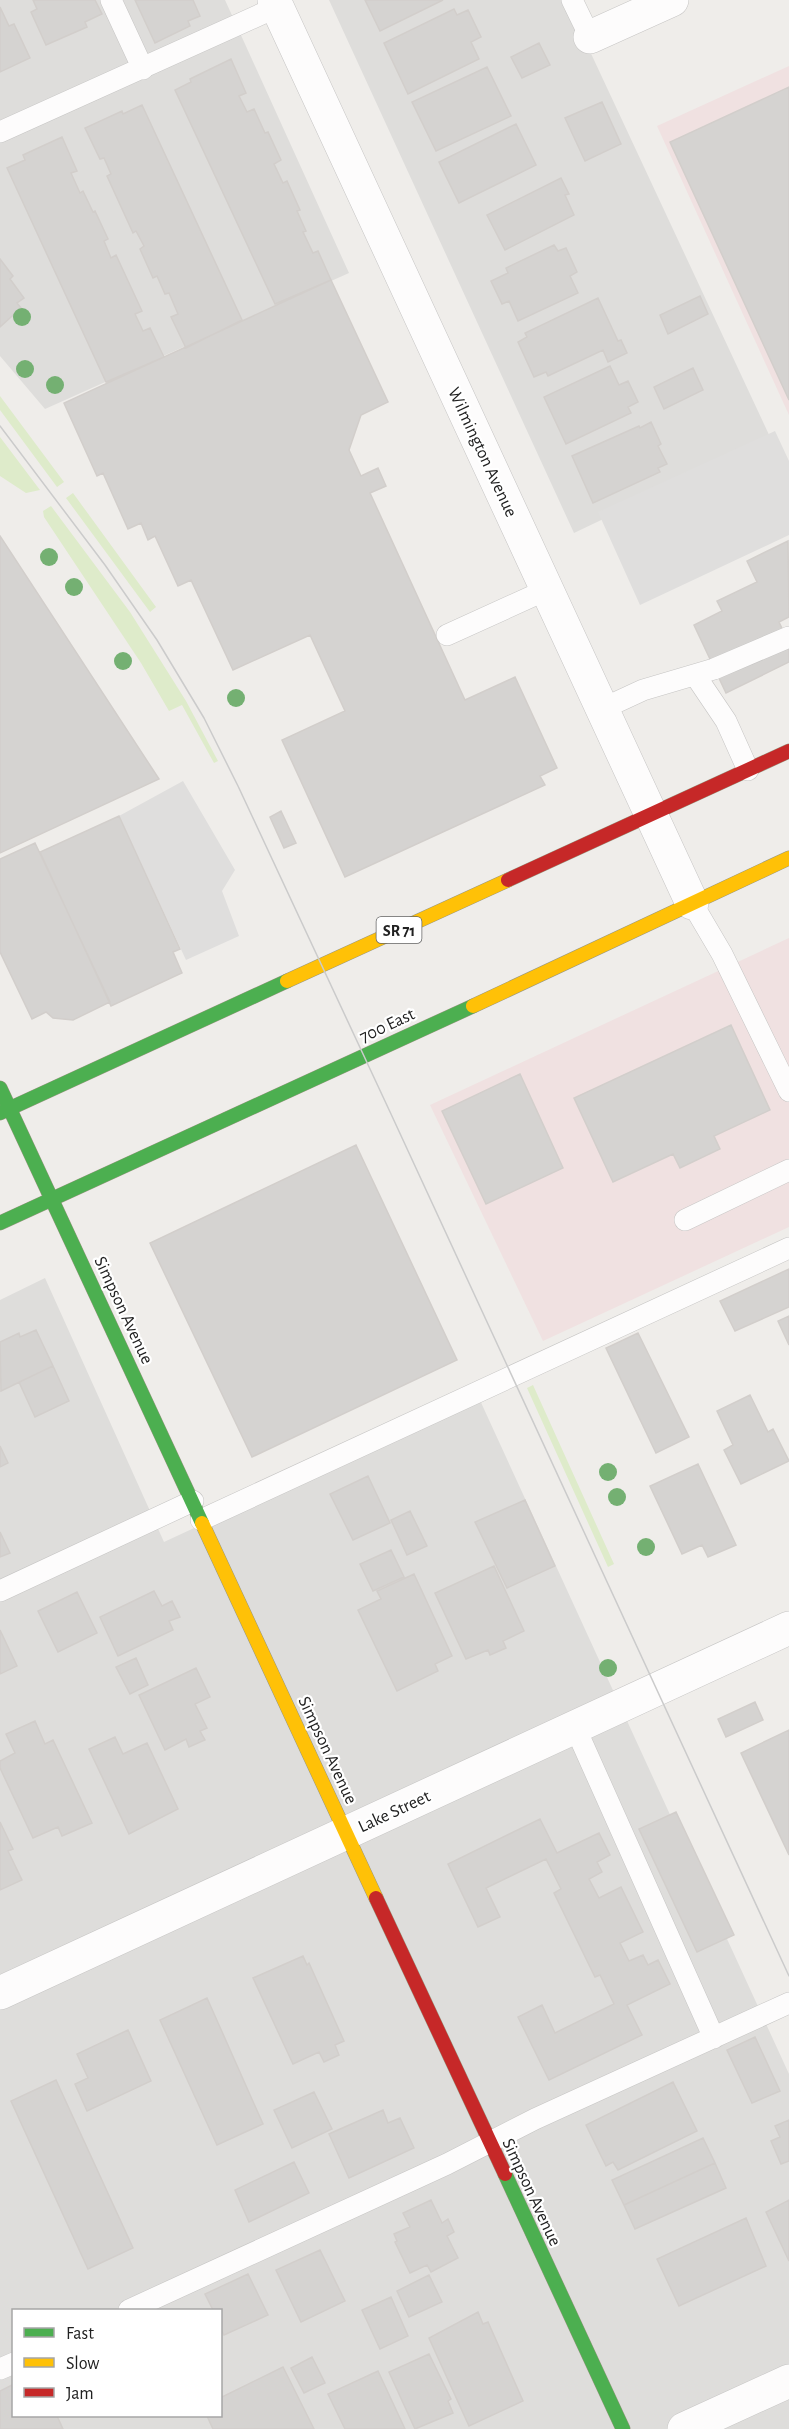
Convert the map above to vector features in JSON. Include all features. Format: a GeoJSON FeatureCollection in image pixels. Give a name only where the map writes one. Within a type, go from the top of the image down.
{"type":"FeatureCollection","features":[{"type":"Feature","properties":{"kind":"main road","name":"SR 71"},"geometry":{"type":"LineString","coordinates":[[5,1111],[789,751]]}},
{"type":"Feature","properties":{"kind":"main road","name":"700 East"},"geometry":{"type":"LineString","coordinates":[[0,1223],[788,860]]}},
{"type":"Feature","properties":{"kind":"main road","name":"Simpson Avenue"},"geometry":{"type":"LineString","coordinates":[[0,1088],[5,1111],[52,1199],[623,2429]]}},
{"type":"Feature","properties":{"kind":"street"},"geometry":{"type":"LineString","coordinates":[[590,38],[672,0]]}},
{"type":"Feature","properties":{"kind":"street","name":"Wilmington Avenue"},"geometry":{"type":"LineString","coordinates":[[276,4],[692,903]]}},
{"type":"Feature","properties":{"kind":"street","name":"Lake Street"},"geometry":{"type":"LineString","coordinates":[[0,1993],[789,1628]]}},
{"type":"Feature","properties":{"kind":"street"},"geometry":{"type":"LineString","coordinates":[[684,2429],[789,2381]]}},
{"type":"Feature","properties":{"kind":"lane"},"geometry":{"type":"LineString","coordinates":[[111,0],[143,69]]}},
{"type":"Feature","properties":{"kind":"lane"},"geometry":{"type":"LineString","coordinates":[[572,0],[590,38]]}},
{"type":"Feature","properties":{"kind":"lane"},"geometry":{"type":"LineString","coordinates":[[0,132],[143,69],[276,4]]}},
{"type":"Feature","properties":{"kind":"lane"},"geometry":{"type":"LineString","coordinates":[[447,635],[546,590]]}},
{"type":"Feature","properties":{"kind":"lane"},"geometry":{"type":"LineString","coordinates":[[602,710],[643,690],[695,675],[789,637]]}},
{"type":"Feature","properties":{"kind":"lane"},"geometry":{"type":"LineString","coordinates":[[695,675],[726,721],[748,770]]}},
{"type":"Feature","properties":{"kind":"lane"},"geometry":{"type":"LineString","coordinates":[[692,903],[722,954],[789,1091]]}},
{"type":"Feature","properties":{"kind":"lane"},"geometry":{"type":"LineString","coordinates":[[686,1220],[789,1170]]}},
{"type":"Feature","properties":{"kind":"lane"},"geometry":{"type":"LineString","coordinates":[[0,1592],[197,1510],[789,1248]]}},
{"type":"Feature","properties":{"kind":"lane"},"geometry":{"type":"LineString","coordinates":[[575,1727],[714,2038]]}},
{"type":"Feature","properties":{"kind":"lane"},"geometry":{"type":"LineString","coordinates":[[131,2309],[447,2164],[535,2119],[789,2002]]}},
{"type":"Feature","properties":{"kind":"shaded area"},"geometry":{"type":"Polygon","coordinates":[[[0,0],[225,0],[349,273],[45,409],[0,356],[0,0]]]}},
{"type":"Feature","properties":{"kind":"shaded area"},"geometry":{"type":"Polygon","coordinates":[[[329,0],[566,0],[771,439],[574,533],[329,0]]]}},
{"type":"Feature","properties":{"kind":"shaded area"},"geometry":{"type":"Polygon","coordinates":[[[789,66],[789,415],[657,126],[789,66]]]}},
{"type":"Feature","properties":{"kind":"shaded area"},"geometry":{"type":"Polygon","coordinates":[[[775,431],[789,461],[789,535],[640,605],[598,512],[775,431]]]}},
{"type":"Feature","properties":{"kind":"shaded area"},"geometry":{"type":"Polygon","coordinates":[[[183,781],[235,870],[222,891],[239,936],[186,960],[119,816],[183,781]]]}},
{"type":"Feature","properties":{"kind":"shaded area"},"geometry":{"type":"Polygon","coordinates":[[[789,938],[789,1227],[543,1341],[430,1105],[789,938]]]}},
{"type":"Feature","properties":{"kind":"shaded area"},"geometry":{"type":"Polygon","coordinates":[[[45,1278],[164,1542],[478,1396],[789,2074],[789,2429],[0,2429],[0,1300],[45,1278]]]}},
{"type":"Feature","properties":{"kind":"green space"},"geometry":{"type":"Polygon","coordinates":[[[0,396],[64,482],[57,487],[0,410],[0,396]]]}},
{"type":"Feature","properties":{"kind":"green space"},"geometry":{"type":"Polygon","coordinates":[[[0,437],[40,490],[26,493],[0,476],[0,437]]]}},
{"type":"Feature","properties":{"kind":"green space"},"geometry":{"type":"Polygon","coordinates":[[[73,493],[156,607],[150,612],[66,498],[73,493]]]}},
{"type":"Feature","properties":{"kind":"green space"},"geometry":{"type":"Polygon","coordinates":[[[51,506],[130,612],[186,701],[218,761],[214,763],[182,705],[169,711],[141,663],[44,517],[43,511],[51,506]]]}},
{"type":"Feature","properties":{"kind":"green space"},"geometry":{"type":"Polygon","coordinates":[[[533,1385],[614,1564],[608,1567],[527,1388],[533,1385]]]}},
{"type":"Feature","properties":{"kind":"building"},"geometry":{"type":"Polygon","coordinates":[[[33,0],[95,0],[102,14],[85,22],[87,27],[46,45],[31,12],[37,9],[33,0]]]}},
{"type":"Feature","properties":{"kind":"building"},"geometry":{"type":"Polygon","coordinates":[[[135,0],[193,0],[200,16],[188,21],[190,26],[155,43],[135,0]]]}},
{"type":"Feature","properties":{"kind":"building"},"geometry":{"type":"Polygon","coordinates":[[[365,0],[443,0],[380,31],[365,0]]]}},
{"type":"Feature","properties":{"kind":"building"},"geometry":{"type":"Polygon","coordinates":[[[0,7],[9,26],[14,24],[30,58],[0,72],[0,7]]]}},
{"type":"Feature","properties":{"kind":"building"},"geometry":{"type":"Polygon","coordinates":[[[454,9],[457,15],[468,10],[481,37],[471,42],[479,59],[408,94],[384,43],[454,9]]]}},
{"type":"Feature","properties":{"kind":"building"},"geometry":{"type":"Polygon","coordinates":[[[539,43],[550,65],[522,78],[511,57],[539,43]]]}},
{"type":"Feature","properties":{"kind":"building"},"geometry":{"type":"Polygon","coordinates":[[[231,59],[246,93],[239,96],[247,112],[254,109],[265,133],[268,132],[281,160],[274,164],[283,183],[287,181],[300,210],[297,211],[306,231],[303,232],[313,253],[318,251],[331,280],[275,304],[175,90],[191,82],[190,79],[231,59]]]}},
{"type":"Feature","properties":{"kind":"building"},"geometry":{"type":"Polygon","coordinates":[[[487,67],[511,116],[436,151],[412,102],[487,67]]]}},
{"type":"Feature","properties":{"kind":"building"},"geometry":{"type":"Polygon","coordinates":[[[789,87],[789,400],[670,142],[789,87]]]}},
{"type":"Feature","properties":{"kind":"building"},"geometry":{"type":"Polygon","coordinates":[[[602,102],[621,144],[585,161],[565,118],[602,102]]]}},
{"type":"Feature","properties":{"kind":"building"},"geometry":{"type":"Polygon","coordinates":[[[142,105],[242,320],[186,348],[171,317],[178,314],[169,293],[165,294],[157,276],[153,278],[140,249],[144,246],[136,231],[133,233],[107,176],[111,174],[104,158],[100,159],[85,128],[122,111],[123,114],[142,105]]]}},
{"type":"Feature","properties":{"kind":"building"},"geometry":{"type":"Polygon","coordinates":[[[516,124],[536,165],[459,203],[439,162],[516,124]]]}},
{"type":"Feature","properties":{"kind":"building"},"geometry":{"type":"Polygon","coordinates":[[[62,137],[77,171],[71,173],[80,193],[83,191],[93,212],[95,211],[108,239],[104,241],[111,258],[116,255],[142,311],[135,314],[143,331],[150,328],[164,357],[106,382],[7,168],[25,160],[23,155],[62,137]]]}},
{"type":"Feature","properties":{"kind":"building"},"geometry":{"type":"Polygon","coordinates":[[[561,178],[569,194],[565,195],[574,215],[505,250],[487,215],[561,178]]]}},
{"type":"Feature","properties":{"kind":"building"},"geometry":{"type":"Polygon","coordinates":[[[554,245],[558,251],[566,248],[577,272],[570,276],[578,293],[518,321],[509,301],[502,304],[491,281],[508,273],[506,268],[554,245]]]}},
{"type":"Feature","properties":{"kind":"building"},"geometry":{"type":"Polygon","coordinates":[[[0,259],[13,276],[10,279],[24,298],[17,303],[21,308],[0,327],[0,259]]]}},
{"type":"Feature","properties":{"kind":"building"},"geometry":{"type":"Polygon","coordinates":[[[331,280],[388,402],[361,415],[349,450],[361,476],[378,468],[386,486],[370,493],[465,700],[515,677],[557,768],[540,776],[545,785],[345,877],[282,740],[345,711],[310,635],[233,670],[191,580],[178,586],[155,536],[148,540],[141,523],[128,529],[103,473],[97,476],[64,403],[331,280]]]}},
{"type":"Feature","properties":{"kind":"building"},"geometry":{"type":"Polygon","coordinates":[[[700,296],[708,314],[668,334],[660,315],[700,296]]]}},
{"type":"Feature","properties":{"kind":"building"},"geometry":{"type":"Polygon","coordinates":[[[598,298],[618,341],[621,340],[627,353],[608,362],[603,350],[548,376],[546,372],[534,377],[518,342],[527,337],[525,333],[598,298]]]}},
{"type":"Feature","properties":{"kind":"building"},"geometry":{"type":"Polygon","coordinates":[[[610,366],[619,385],[628,381],[638,402],[628,407],[631,413],[566,444],[544,397],[610,366]]]}},
{"type":"Feature","properties":{"kind":"building"},"geometry":{"type":"Polygon","coordinates":[[[693,368],[703,390],[664,409],[654,387],[693,368]]]}},
{"type":"Feature","properties":{"kind":"building"},"geometry":{"type":"Polygon","coordinates":[[[651,422],[661,444],[658,446],[667,464],[658,468],[660,472],[593,503],[572,456],[651,422]]]}},
{"type":"Feature","properties":{"kind":"building"},"geometry":{"type":"Polygon","coordinates":[[[0,536],[159,779],[0,853],[0,536]]]}},
{"type":"Feature","properties":{"kind":"building"},"geometry":{"type":"Polygon","coordinates":[[[788,541],[789,617],[779,622],[789,643],[789,662],[726,693],[694,625],[722,611],[717,601],[757,582],[747,561],[788,541]]]}},
{"type":"Feature","properties":{"kind":"building"},"geometry":{"type":"Polygon","coordinates":[[[281,811],[296,843],[284,848],[270,817],[281,811]]]}},
{"type":"Feature","properties":{"kind":"building"},"geometry":{"type":"Polygon","coordinates":[[[119,816],[180,949],[173,952],[182,973],[111,1006],[40,852],[119,816]]]}},
{"type":"Feature","properties":{"kind":"building"},"geometry":{"type":"Polygon","coordinates":[[[35,843],[110,1002],[73,1020],[53,1018],[46,1012],[32,1019],[0,952],[0,859],[35,843]]]}},
{"type":"Feature","properties":{"kind":"building"},"geometry":{"type":"Polygon","coordinates":[[[731,1025],[770,1110],[714,1136],[720,1149],[680,1168],[673,1154],[613,1182],[574,1098],[731,1025]]]}},
{"type":"Feature","properties":{"kind":"building"},"geometry":{"type":"Polygon","coordinates":[[[520,1074],[563,1168],[486,1204],[442,1111],[520,1074]]]}},
{"type":"Feature","properties":{"kind":"building"},"geometry":{"type":"Polygon","coordinates":[[[356,1145],[457,1360],[252,1457],[150,1243],[356,1145]]]}},
{"type":"Feature","properties":{"kind":"building"},"geometry":{"type":"Polygon","coordinates":[[[789,1269],[789,1307],[735,1331],[720,1301],[789,1269]]]}},
{"type":"Feature","properties":{"kind":"building"},"geometry":{"type":"Polygon","coordinates":[[[789,1316],[789,1345],[778,1321],[789,1316]]]}},
{"type":"Feature","properties":{"kind":"building"},"geometry":{"type":"Polygon","coordinates":[[[36,1330],[53,1366],[1,1391],[0,1342],[19,1333],[20,1337],[36,1330]]]}},
{"type":"Feature","properties":{"kind":"building"},"geometry":{"type":"Polygon","coordinates":[[[638,1333],[689,1437],[656,1453],[606,1348],[638,1333]]]}},
{"type":"Feature","properties":{"kind":"building"},"geometry":{"type":"Polygon","coordinates":[[[53,1366],[69,1401],[35,1417],[19,1382],[53,1366]]]}},
{"type":"Feature","properties":{"kind":"building"},"geometry":{"type":"Polygon","coordinates":[[[750,1395],[768,1432],[773,1429],[789,1461],[741,1484],[724,1450],[733,1445],[717,1411],[750,1395]]]}},
{"type":"Feature","properties":{"kind":"building"},"geometry":{"type":"Polygon","coordinates":[[[0,1446],[8,1463],[0,1467],[0,1446]]]}},
{"type":"Feature","properties":{"kind":"building"},"geometry":{"type":"Polygon","coordinates":[[[698,1464],[736,1545],[708,1557],[702,1545],[682,1554],[650,1486],[698,1464]]]}},
{"type":"Feature","properties":{"kind":"building"},"geometry":{"type":"Polygon","coordinates":[[[368,1476],[390,1523],[353,1540],[330,1494],[368,1476]]]}},
{"type":"Feature","properties":{"kind":"building"},"geometry":{"type":"Polygon","coordinates":[[[525,1500],[555,1566],[507,1588],[475,1522],[525,1500]]]}},
{"type":"Feature","properties":{"kind":"building"},"geometry":{"type":"Polygon","coordinates":[[[410,1511],[427,1546],[407,1555],[391,1520],[410,1511]]]}},
{"type":"Feature","properties":{"kind":"building"},"geometry":{"type":"Polygon","coordinates":[[[0,1532],[10,1553],[0,1557],[0,1532]]]}},
{"type":"Feature","properties":{"kind":"building"},"geometry":{"type":"Polygon","coordinates":[[[391,1550],[404,1577],[373,1591],[360,1564],[391,1550]]]}},
{"type":"Feature","properties":{"kind":"building"},"geometry":{"type":"Polygon","coordinates":[[[494,1566],[524,1631],[503,1641],[506,1648],[490,1655],[488,1650],[466,1659],[435,1593],[494,1566]]]}},
{"type":"Feature","properties":{"kind":"building"},"geometry":{"type":"Polygon","coordinates":[[[414,1574],[452,1656],[435,1664],[438,1671],[397,1691],[358,1610],[381,1599],[377,1591],[414,1574]]]}},
{"type":"Feature","properties":{"kind":"building"},"geometry":{"type":"Polygon","coordinates":[[[154,1591],[162,1606],[172,1601],[180,1617],[169,1621],[173,1630],[118,1656],[100,1617],[154,1591]]]}},
{"type":"Feature","properties":{"kind":"building"},"geometry":{"type":"Polygon","coordinates":[[[77,1592],[97,1633],[58,1652],[38,1611],[77,1592]]]}},
{"type":"Feature","properties":{"kind":"building"},"geometry":{"type":"Polygon","coordinates":[[[0,1630],[17,1666],[0,1674],[0,1630]]]}},
{"type":"Feature","properties":{"kind":"building"},"geometry":{"type":"Polygon","coordinates":[[[136,1658],[148,1685],[130,1694],[116,1667],[136,1658]]]}},
{"type":"Feature","properties":{"kind":"building"},"geometry":{"type":"Polygon","coordinates":[[[196,1668],[210,1697],[195,1704],[207,1728],[200,1731],[205,1740],[189,1747],[186,1739],[165,1750],[139,1695],[196,1668]]]}},
{"type":"Feature","properties":{"kind":"building"},"geometry":{"type":"Polygon","coordinates":[[[755,1702],[763,1720],[726,1737],[718,1719],[755,1702]]]}},
{"type":"Feature","properties":{"kind":"building"},"geometry":{"type":"Polygon","coordinates":[[[35,1721],[45,1744],[53,1740],[92,1823],[62,1836],[58,1827],[33,1838],[0,1768],[0,1761],[15,1753],[6,1734],[35,1721]]]}},
{"type":"Feature","properties":{"kind":"building"},"geometry":{"type":"Polygon","coordinates":[[[789,1730],[789,1855],[741,1753],[789,1730]]]}},
{"type":"Feature","properties":{"kind":"building"},"geometry":{"type":"Polygon","coordinates":[[[115,1737],[123,1754],[147,1743],[178,1809],[129,1834],[89,1749],[115,1737]]]}},
{"type":"Feature","properties":{"kind":"building"},"geometry":{"type":"Polygon","coordinates":[[[676,1812],[734,1935],[697,1952],[639,1829],[676,1812]]]}},
{"type":"Feature","properties":{"kind":"building"},"geometry":{"type":"Polygon","coordinates":[[[540,1819],[557,1853],[599,1833],[610,1855],[597,1862],[602,1872],[589,1879],[599,1898],[621,1887],[643,1932],[620,1943],[629,1961],[643,1955],[648,1965],[658,1960],[670,1984],[627,2005],[642,2035],[549,2080],[518,2017],[542,2005],[555,2033],[614,2004],[600,1975],[595,1977],[554,1893],[561,1889],[546,1859],[486,1888],[500,1917],[478,1927],[448,1864],[540,1819]]]}},
{"type":"Feature","properties":{"kind":"building"},"geometry":{"type":"Polygon","coordinates":[[[0,1822],[13,1849],[8,1851],[22,1880],[0,1890],[0,1822]]]}},
{"type":"Feature","properties":{"kind":"building"},"geometry":{"type":"Polygon","coordinates":[[[303,1956],[307,1965],[309,1963],[344,2041],[335,2045],[339,2055],[324,2062],[319,2052],[293,2064],[253,1978],[303,1956]]]}},
{"type":"Feature","properties":{"kind":"building"},"geometry":{"type":"Polygon","coordinates":[[[207,1998],[263,2124],[217,2145],[160,2020],[207,1998]]]}},
{"type":"Feature","properties":{"kind":"building"},"geometry":{"type":"Polygon","coordinates":[[[128,2030],[151,2081],[87,2111],[75,2084],[88,2078],[77,2054],[128,2030]]]}},
{"type":"Feature","properties":{"kind":"building"},"geometry":{"type":"Polygon","coordinates":[[[755,2037],[780,2091],[752,2103],[727,2050],[755,2037]]]}},
{"type":"Feature","properties":{"kind":"building"},"geometry":{"type":"Polygon","coordinates":[[[56,2080],[133,2248],[88,2269],[11,2101],[56,2080]]]}},
{"type":"Feature","properties":{"kind":"building"},"geometry":{"type":"Polygon","coordinates":[[[673,2082],[697,2131],[618,2170],[613,2162],[606,2166],[586,2125],[673,2082]]]}},
{"type":"Feature","properties":{"kind":"building"},"geometry":{"type":"Polygon","coordinates":[[[314,2092],[332,2129],[292,2148],[274,2110],[314,2092]]]}},
{"type":"Feature","properties":{"kind":"building"},"geometry":{"type":"Polygon","coordinates":[[[383,2110],[388,2123],[400,2118],[414,2148],[349,2178],[329,2134],[383,2110]]]}},
{"type":"Feature","properties":{"kind":"building"},"geometry":{"type":"Polygon","coordinates":[[[789,2120],[789,2161],[781,2164],[771,2141],[780,2137],[775,2126],[789,2120]]]}},
{"type":"Feature","properties":{"kind":"building"},"geometry":{"type":"Polygon","coordinates":[[[703,2138],[715,2163],[624,2205],[612,2180],[703,2138]]]}},
{"type":"Feature","properties":{"kind":"building"},"geometry":{"type":"Polygon","coordinates":[[[294,2162],[309,2193],[249,2222],[235,2190],[294,2162]]]}},
{"type":"Feature","properties":{"kind":"building"},"geometry":{"type":"Polygon","coordinates":[[[715,2163],[726,2188],[635,2229],[624,2205],[715,2163]]]}},
{"type":"Feature","properties":{"kind":"building"},"geometry":{"type":"Polygon","coordinates":[[[431,2200],[442,2223],[448,2219],[454,2232],[447,2236],[458,2258],[431,2272],[427,2265],[410,2273],[395,2242],[397,2241],[394,2234],[410,2227],[403,2213],[431,2200]]]}},
{"type":"Feature","properties":{"kind":"building"},"geometry":{"type":"Polygon","coordinates":[[[789,2200],[789,2261],[766,2212],[789,2200]]]}},
{"type":"Feature","properties":{"kind":"building"},"geometry":{"type":"Polygon","coordinates":[[[746,2218],[766,2266],[679,2306],[657,2259],[746,2218]]]}},
{"type":"Feature","properties":{"kind":"building"},"geometry":{"type":"Polygon","coordinates":[[[320,2250],[345,2301],[301,2322],[276,2270],[320,2250]]]}},
{"type":"Feature","properties":{"kind":"building"},"geometry":{"type":"Polygon","coordinates":[[[248,2274],[268,2315],[224,2335],[222,2309],[212,2309],[205,2294],[248,2274]]]}},
{"type":"Feature","properties":{"kind":"building"},"geometry":{"type":"Polygon","coordinates":[[[429,2275],[442,2302],[409,2317],[397,2291],[429,2275]]]}},
{"type":"Feature","properties":{"kind":"building"},"geometry":{"type":"Polygon","coordinates":[[[391,2297],[408,2336],[380,2349],[362,2310],[391,2297]]]}},
{"type":"Feature","properties":{"kind":"building"},"geometry":{"type":"Polygon","coordinates":[[[478,2312],[483,2324],[488,2322],[523,2401],[469,2426],[429,2338],[478,2312]]]}},
{"type":"Feature","properties":{"kind":"building"},"geometry":{"type":"Polygon","coordinates":[[[429,2354],[451,2399],[448,2401],[453,2413],[415,2429],[389,2372],[429,2354]]]}},
{"type":"Feature","properties":{"kind":"building"},"geometry":{"type":"Polygon","coordinates":[[[312,2357],[325,2383],[304,2393],[291,2368],[312,2357]]]}},
{"type":"Feature","properties":{"kind":"building"},"geometry":{"type":"Polygon","coordinates":[[[283,2367],[314,2429],[213,2429],[207,2417],[222,2417],[222,2397],[283,2367]]]}},
{"type":"Feature","properties":{"kind":"building"},"geometry":{"type":"Polygon","coordinates":[[[378,2371],[405,2429],[345,2429],[328,2394],[378,2371]]]}},
{"type":"Feature","properties":{"kind":"building"},"geometry":{"type":"Polygon","coordinates":[[[12,2385],[12,2417],[57,2417],[63,2429],[0,2429],[0,2391],[12,2385]]]}},
{"type":"Feature","properties":{"kind":"tram line"},"geometry":{"type":"LineString","coordinates":[[0,426],[105,565],[157,640],[204,718],[391,1114],[789,1976]]}},
{"type":"Feature","properties":{"kind":"traffic: fast"},"geometry":{"type":"LineString","coordinates":[[0,1113],[287,981]]}},
{"type":"Feature","properties":{"kind":"traffic: fast"},"geometry":{"type":"LineString","coordinates":[[0,1223],[473,1006]]}},
{"type":"Feature","properties":{"kind":"traffic: fast"},"geometry":{"type":"LineString","coordinates":[[0,1088],[202,1523]]}},
{"type":"Feature","properties":{"kind":"traffic: fast"},"geometry":{"type":"LineString","coordinates":[[505,2174],[623,2429]]}},
{"type":"Feature","properties":{"kind":"traffic: slow"},"geometry":{"type":"LineString","coordinates":[[473,1006],[789,858]]}},
{"type":"Feature","properties":{"kind":"traffic: slow"},"geometry":{"type":"LineString","coordinates":[[287,981],[508,880]]}},
{"type":"Feature","properties":{"kind":"traffic: slow"},"geometry":{"type":"LineString","coordinates":[[202,1523],[376,1898]]}},
{"type":"Feature","properties":{"kind":"traffic: jam"},"geometry":{"type":"LineString","coordinates":[[508,880],[789,751]]}},
{"type":"Feature","properties":{"kind":"traffic: jam"},"geometry":{"type":"LineString","coordinates":[[376,1898],[505,2174]]}}]}
